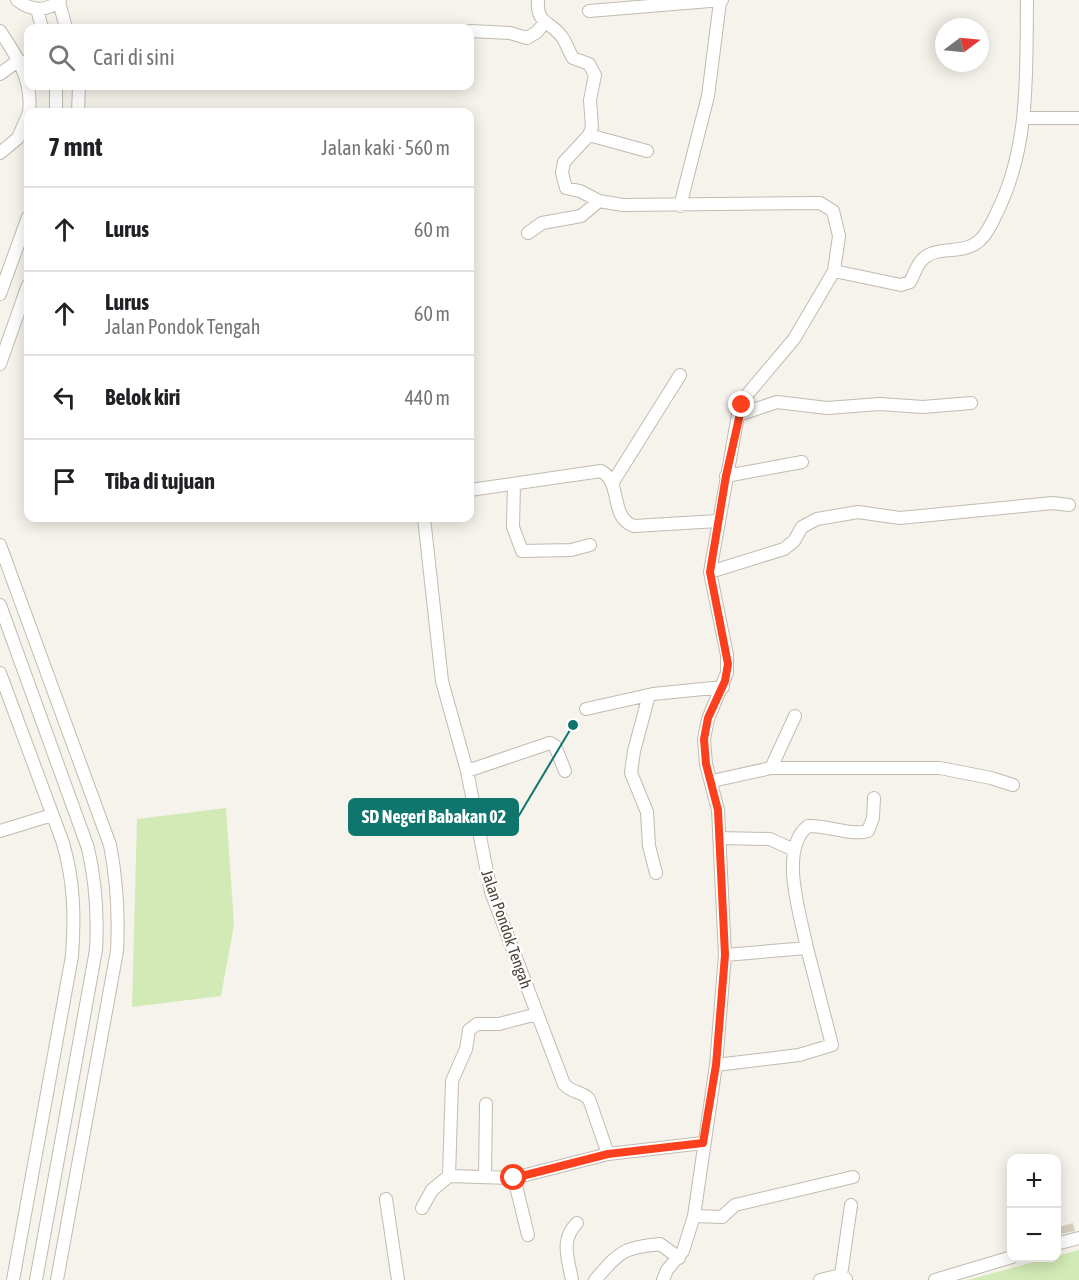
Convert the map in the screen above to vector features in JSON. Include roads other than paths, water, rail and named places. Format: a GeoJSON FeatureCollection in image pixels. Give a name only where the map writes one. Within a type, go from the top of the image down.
{"type":"FeatureCollection","features":[{"type":"Feature","properties":{"kind":"street"},"geometry":{"type":"LineString","coordinates":[[17,0],[24,6],[37,9],[48,8],[59,1],[65,24]]}},
{"type":"Feature","properties":{"kind":"street"},"geometry":{"type":"LineString","coordinates":[[538,0],[537,12],[563,38],[573,58],[589,64],[593,69],[590,135],[564,162],[563,182],[566,188],[599,201],[623,205],[680,206],[812,202],[827,206],[833,211],[838,225],[834,271],[794,339],[746,396],[738,415],[718,521],[710,572],[727,655],[727,673],[705,729],[704,751],[718,810],[725,955],[716,1065],[694,1216],[687,1243],[663,1280]]}},
{"type":"Feature","properties":{"kind":"street"},"geometry":{"type":"LineString","coordinates":[[834,271],[902,285],[910,282],[917,266],[927,255],[959,250],[977,243],[990,226],[1015,167],[1024,118],[1027,0]]}},
{"type":"Feature","properties":{"kind":"street"},"geometry":{"type":"LineString","coordinates":[[589,11],[658,3],[721,1],[708,96],[680,206]]}},
{"type":"Feature","properties":{"kind":"street"},"geometry":{"type":"LineString","coordinates":[[37,9],[41,24]]}},
{"type":"Feature","properties":{"kind":"street"},"geometry":{"type":"LineString","coordinates":[[474,31],[510,33],[527,38],[537,32],[545,22]]}},
{"type":"Feature","properties":{"kind":"street"},"geometry":{"type":"LineString","coordinates":[[0,32],[19,60],[24,76]]}},
{"type":"Feature","properties":{"kind":"street"},"geometry":{"type":"LineString","coordinates":[[0,74],[19,60]]}},
{"type":"Feature","properties":{"kind":"street"},"geometry":{"type":"LineString","coordinates":[[28,90],[29,108]]}},
{"type":"Feature","properties":{"kind":"street"},"geometry":{"type":"LineString","coordinates":[[56,90],[56,108]]}},
{"type":"Feature","properties":{"kind":"street"},"geometry":{"type":"LineString","coordinates":[[78,108],[79,90]]}},
{"type":"Feature","properties":{"kind":"street"},"geometry":{"type":"LineString","coordinates":[[1024,118],[1079,118]]}},
{"type":"Feature","properties":{"kind":"street"},"geometry":{"type":"LineString","coordinates":[[0,153],[18,138],[24,125]]}},
{"type":"Feature","properties":{"kind":"street"},"geometry":{"type":"LineString","coordinates":[[590,135],[647,152]]}},
{"type":"Feature","properties":{"kind":"street"},"geometry":{"type":"LineString","coordinates":[[528,233],[542,223],[581,216],[599,201]]}},
{"type":"Feature","properties":{"kind":"street"},"geometry":{"type":"LineString","coordinates":[[0,294],[24,228]]}},
{"type":"Feature","properties":{"kind":"street"},"geometry":{"type":"LineString","coordinates":[[0,364],[24,296]]}},
{"type":"Feature","properties":{"kind":"street"},"geometry":{"type":"LineString","coordinates":[[613,482],[680,375]]}},
{"type":"Feature","properties":{"kind":"street"},"geometry":{"type":"LineString","coordinates":[[738,415],[777,402],[827,408],[880,404],[922,407],[971,403]]}},
{"type":"Feature","properties":{"kind":"street"},"geometry":{"type":"LineString","coordinates":[[726,476],[802,462]]}},
{"type":"Feature","properties":{"kind":"street"},"geometry":{"type":"LineString","coordinates":[[474,489],[601,471],[609,475],[613,482],[621,516],[627,524],[634,526],[718,521]]}},
{"type":"Feature","properties":{"kind":"street"},"geometry":{"type":"LineString","coordinates":[[514,484],[513,527],[522,551],[571,550],[590,545]]}},
{"type":"Feature","properties":{"kind":"street"},"geometry":{"type":"LineString","coordinates":[[710,572],[784,549],[794,541],[802,527],[817,519],[858,512],[900,518],[1053,503],[1069,505]]}},
{"type":"Feature","properties":{"kind":"street","name":"Jalan Pondok Tengah"},"geometry":{"type":"LineString","coordinates":[[424,522],[442,681],[467,771],[491,892],[564,1084],[572,1091],[583,1094],[589,1099],[608,1154]]}},
{"type":"Feature","properties":{"kind":"street"},"geometry":{"type":"LineString","coordinates":[[0,544],[110,845],[117,879],[119,914],[117,951],[57,1280]]}},
{"type":"Feature","properties":{"kind":"street"},"geometry":{"type":"LineString","coordinates":[[0,605],[88,848],[95,880],[98,914],[96,950],[36,1280]]}},
{"type":"Feature","properties":{"kind":"street"},"geometry":{"type":"LineString","coordinates":[[0,674],[3,694],[52,815],[69,865],[75,906],[72,956],[13,1280]]}},
{"type":"Feature","properties":{"kind":"street"},"geometry":{"type":"LineString","coordinates":[[586,709],[649,695],[723,687]]}},
{"type":"Feature","properties":{"kind":"street"},"geometry":{"type":"LineString","coordinates":[[649,695],[634,751],[631,773],[647,812],[649,846],[656,873]]}},
{"type":"Feature","properties":{"kind":"street"},"geometry":{"type":"LineString","coordinates":[[771,768],[795,716]]}},
{"type":"Feature","properties":{"kind":"street"},"geometry":{"type":"LineString","coordinates":[[467,771],[550,743],[555,746],[565,771]]}},
{"type":"Feature","properties":{"kind":"street"},"geometry":{"type":"LineString","coordinates":[[711,781],[771,768],[940,768],[991,778],[1013,785]]}},
{"type":"Feature","properties":{"kind":"street"},"geometry":{"type":"LineString","coordinates":[[716,1065],[800,1055],[832,1045],[807,948],[792,873],[794,850],[808,826],[825,825],[861,833],[868,831],[873,818],[874,798]]}},
{"type":"Feature","properties":{"kind":"street"},"geometry":{"type":"LineString","coordinates":[[0,831],[52,815]]}},
{"type":"Feature","properties":{"kind":"street"},"geometry":{"type":"LineString","coordinates":[[719,838],[770,839],[794,850]]}},
{"type":"Feature","properties":{"kind":"street"},"geometry":{"type":"LineString","coordinates":[[725,955],[807,948]]}},
{"type":"Feature","properties":{"kind":"street"},"geometry":{"type":"LineString","coordinates":[[450,1176],[452,1080],[466,1049],[469,1030],[477,1024],[499,1024],[537,1014]]}},
{"type":"Feature","properties":{"kind":"street"},"geometry":{"type":"LineString","coordinates":[[485,1178],[486,1104]]}},
{"type":"Feature","properties":{"kind":"street"},"geometry":{"type":"LineString","coordinates":[[422,1208],[432,1190],[450,1176],[514,1178],[608,1154],[703,1143]]}},
{"type":"Feature","properties":{"kind":"street"},"geometry":{"type":"LineString","coordinates":[[694,1216],[722,1217],[735,1205],[853,1177]]}},
{"type":"Feature","properties":{"kind":"street"},"geometry":{"type":"LineString","coordinates":[[514,1178],[528,1235]]}},
{"type":"Feature","properties":{"kind":"street"},"geometry":{"type":"LineString","coordinates":[[386,1199],[398,1280]]}},
{"type":"Feature","properties":{"kind":"street"},"geometry":{"type":"LineString","coordinates":[[820,1280],[844,1278],[851,1205]]}},
{"type":"Feature","properties":{"kind":"street"},"geometry":{"type":"LineString","coordinates":[[572,1280],[566,1242],[570,1230],[577,1223]]}},
{"type":"Feature","properties":{"kind":"street"},"geometry":{"type":"LineString","coordinates":[[1061,1243],[1079,1238]]}},
{"type":"Feature","properties":{"kind":"street"},"geometry":{"type":"LineString","coordinates":[[595,1280],[616,1255],[642,1246],[660,1244],[679,1258]]}},
{"type":"Feature","properties":{"kind":"street"},"geometry":{"type":"LineString","coordinates":[[935,1280],[1007,1258]]}},
{"type":"Feature","properties":{"kind":"place","name":"SD Negeri Babakan 02"},"geometry":{"type":"Point","coordinates":[573,725]}}]}
